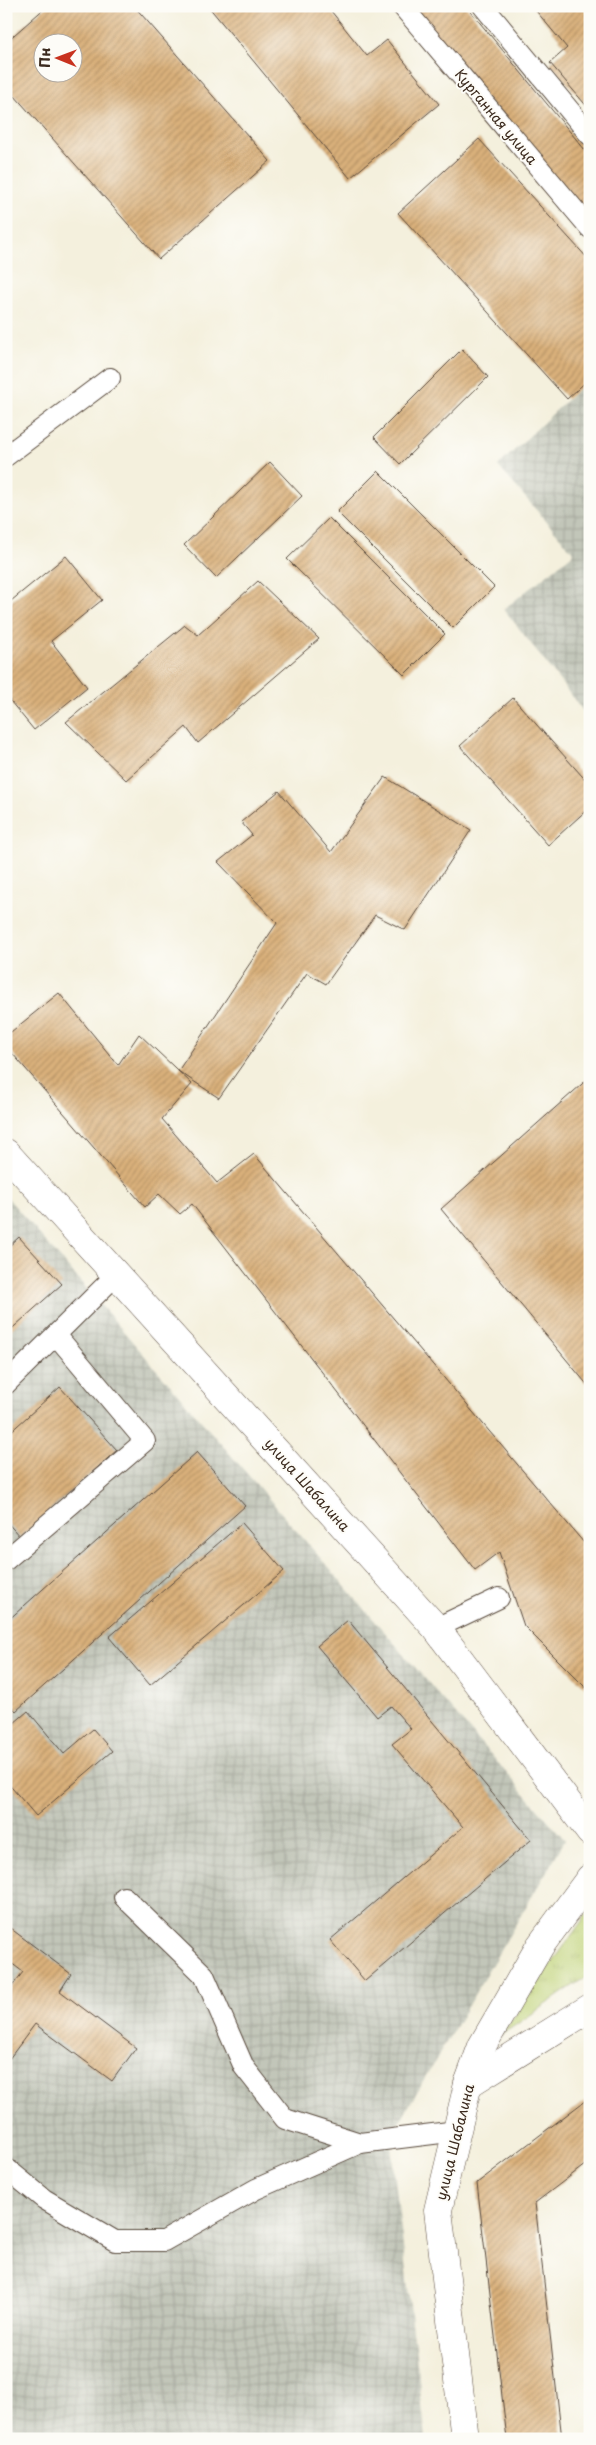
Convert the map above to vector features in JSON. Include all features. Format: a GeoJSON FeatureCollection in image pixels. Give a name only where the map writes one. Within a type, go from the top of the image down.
{"type":"FeatureCollection","features":[{"type":"Feature","properties":{"kind":"main road","name":"улица Шабалина"},"geometry":{"type":"LineString","coordinates":[[10,1164],[116,1275],[436,1628],[590,1832]]}},
{"type":"Feature","properties":{"kind":"main road","name":"улица Шабалина"},"geometry":{"type":"LineString","coordinates":[[466,2439],[438,2210],[468,2084],[482,2046],[540,1946],[590,1878]]}},
{"type":"Feature","properties":{"kind":"main road"},"geometry":{"type":"LineString","coordinates":[[468,2084],[590,2008]]}},
{"type":"Feature","properties":{"kind":"lane","name":"Курганная улица"},"geometry":{"type":"LineString","coordinates":[[402,6],[590,228]]}},
{"type":"Feature","properties":{"kind":"lane"},"geometry":{"type":"LineString","coordinates":[[483,6],[590,135]]}},
{"type":"Feature","properties":{"kind":"lane"},"geometry":{"type":"LineString","coordinates":[[6,456],[110,378]]}},
{"type":"Feature","properties":{"kind":"lane"},"geometry":{"type":"LineString","coordinates":[[6,1384],[116,1275]]}},
{"type":"Feature","properties":{"kind":"lane"},"geometry":{"type":"LineString","coordinates":[[6,1560],[145,1441],[56,1335]]}},
{"type":"Feature","properties":{"kind":"lane"},"geometry":{"type":"LineString","coordinates":[[436,1628],[499,1598]]}},
{"type":"Feature","properties":{"kind":"lane"},"geometry":{"type":"LineString","coordinates":[[124,1897],[204,1975],[244,2066],[285,2119],[360,2142]]}},
{"type":"Feature","properties":{"kind":"lane"},"geometry":{"type":"LineString","coordinates":[[6,2168],[44,2199],[115,2240],[164,2241],[256,2189],[360,2142],[457,2131]]}},
{"type":"Feature","properties":{"kind":"shaded area"},"geometry":{"type":"Polygon","coordinates":[[[590,378],[590,720],[504,609],[574,553],[498,466],[590,378]]]}},
{"type":"Feature","properties":{"kind":"shaded area"},"geometry":{"type":"Polygon","coordinates":[[[6,1196],[565,1840],[390,2138],[426,2439],[6,2439],[6,1196]]]}},
{"type":"Feature","properties":{"kind":"green space"},"geometry":{"type":"Polygon","coordinates":[[[589,1911],[590,1974],[501,2035],[589,1911]]]}},
{"type":"Feature","properties":{"kind":"building"},"geometry":{"type":"Polygon","coordinates":[[[47,6],[134,6],[270,161],[159,259],[6,86],[6,42],[47,6]]]}},
{"type":"Feature","properties":{"kind":"building"},"geometry":{"type":"Polygon","coordinates":[[[208,6],[327,6],[367,56],[387,40],[439,104],[350,178],[208,6]]]}},
{"type":"Feature","properties":{"kind":"building"},"geometry":{"type":"Polygon","coordinates":[[[410,6],[466,6],[590,156],[590,225],[410,6]]]}},
{"type":"Feature","properties":{"kind":"building"},"geometry":{"type":"Polygon","coordinates":[[[532,6],[588,6],[590,8],[590,110],[550,63],[567,48],[532,6]]]}},
{"type":"Feature","properties":{"kind":"building"},"geometry":{"type":"Polygon","coordinates":[[[479,139],[590,261],[590,378],[567,399],[398,213],[479,139]]]}},
{"type":"Feature","properties":{"kind":"building"},"geometry":{"type":"Polygon","coordinates":[[[462,349],[488,377],[400,464],[374,437],[462,349]]]}},
{"type":"Feature","properties":{"kind":"building"},"geometry":{"type":"Polygon","coordinates":[[[270,462],[302,496],[216,578],[184,545],[270,462]]]}},
{"type":"Feature","properties":{"kind":"building"},"geometry":{"type":"Polygon","coordinates":[[[378,471],[494,587],[453,628],[337,512],[378,471]]]}},
{"type":"Feature","properties":{"kind":"building"},"geometry":{"type":"Polygon","coordinates":[[[329,518],[445,634],[404,675],[287,559],[329,518]]]}},
{"type":"Feature","properties":{"kind":"building"},"geometry":{"type":"Polygon","coordinates":[[[66,556],[102,600],[51,641],[87,687],[34,730],[6,696],[6,605],[66,556]]]}},
{"type":"Feature","properties":{"kind":"building"},"geometry":{"type":"Polygon","coordinates":[[[258,581],[319,639],[198,743],[186,727],[126,780],[66,722],[185,625],[198,635],[258,581]]]}},
{"type":"Feature","properties":{"kind":"building"},"geometry":{"type":"Polygon","coordinates":[[[513,698],[590,785],[590,807],[548,845],[460,746],[513,698]]]}},
{"type":"Feature","properties":{"kind":"building"},"geometry":{"type":"Polygon","coordinates":[[[385,777],[471,830],[405,930],[375,915],[326,984],[307,973],[219,1098],[178,1071],[277,923],[218,862],[252,835],[241,822],[279,791],[331,852],[385,777]]]}},
{"type":"Feature","properties":{"kind":"building"},"geometry":{"type":"Polygon","coordinates":[[[59,993],[118,1065],[139,1034],[192,1084],[162,1119],[217,1183],[254,1154],[590,1550],[590,1692],[524,1626],[499,1552],[475,1570],[192,1204],[180,1214],[159,1194],[145,1207],[6,1046],[6,1036],[59,993]]]}},
{"type":"Feature","properties":{"kind":"building"},"geometry":{"type":"Polygon","coordinates":[[[590,1077],[590,1388],[441,1209],[590,1077]]]}},
{"type":"Feature","properties":{"kind":"building"},"geometry":{"type":"Polygon","coordinates":[[[19,1237],[62,1284],[6,1334],[6,1249],[19,1237]]]}},
{"type":"Feature","properties":{"kind":"building"},"geometry":{"type":"Polygon","coordinates":[[[60,1387],[117,1450],[20,1537],[6,1521],[6,1436],[60,1387]]]}},
{"type":"Feature","properties":{"kind":"building"},"geometry":{"type":"Polygon","coordinates":[[[197,1452],[245,1506],[16,1711],[6,1701],[6,1622],[197,1452]]]}},
{"type":"Feature","properties":{"kind":"building"},"geometry":{"type":"Polygon","coordinates":[[[242,1523],[284,1571],[150,1685],[109,1637],[242,1523]]]}},
{"type":"Feature","properties":{"kind":"building"},"geometry":{"type":"Polygon","coordinates":[[[348,1620],[531,1840],[365,1981],[330,1940],[463,1827],[392,1744],[411,1729],[391,1706],[377,1717],[317,1646],[348,1620]]]}},
{"type":"Feature","properties":{"kind":"building"},"geometry":{"type":"Polygon","coordinates":[[[28,1711],[64,1754],[93,1729],[112,1751],[36,1816],[6,1781],[6,1730],[28,1711]]]}},
{"type":"Feature","properties":{"kind":"building"},"geometry":{"type":"Polygon","coordinates":[[[6,1925],[71,1974],[60,1991],[136,2048],[112,2081],[35,2024],[6,2063],[6,1994],[23,1972],[6,1959],[6,1925]]]}},
{"type":"Feature","properties":{"kind":"building"},"geometry":{"type":"Polygon","coordinates":[[[590,2097],[590,2161],[535,2203],[562,2439],[507,2439],[477,2183],[590,2097]]]}}]}
